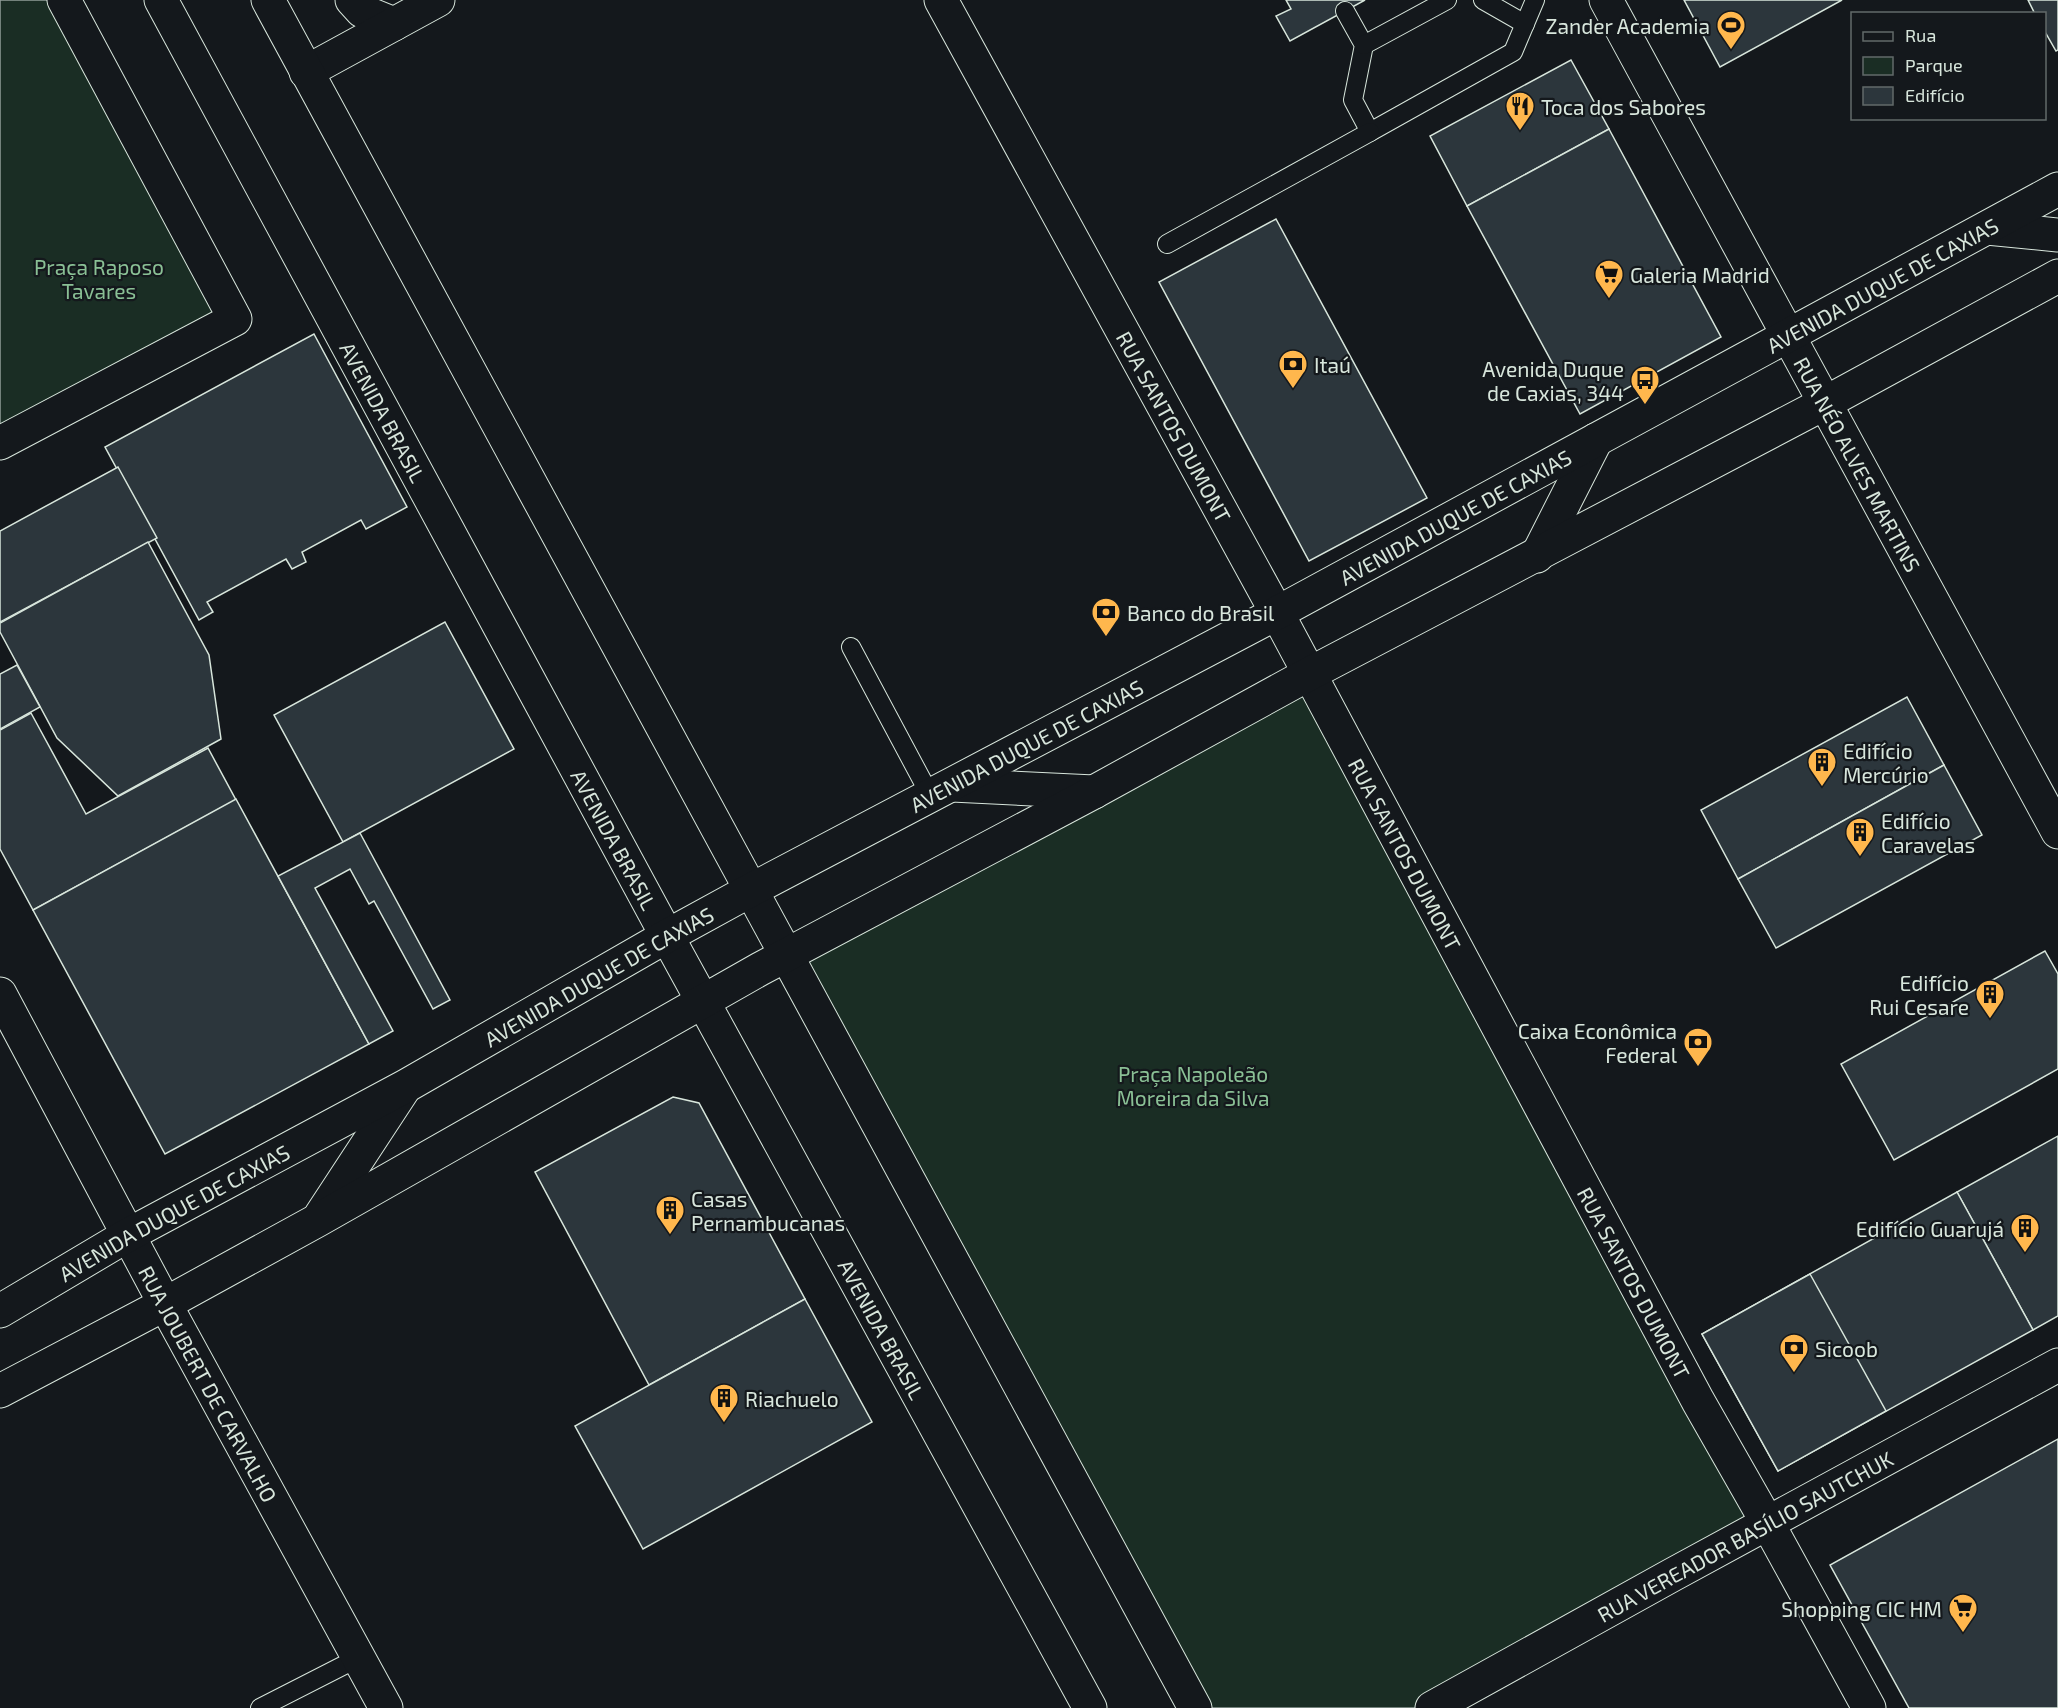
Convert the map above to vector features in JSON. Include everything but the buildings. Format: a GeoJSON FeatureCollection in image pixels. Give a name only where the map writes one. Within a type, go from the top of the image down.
{"type":"FeatureCollection","features":[{"type":"Feature","properties":{"kind":"main road"},"geometry":{"type":"LineString","coordinates":[[0,443],[235,319],[64,0]]}},
{"type":"Feature","properties":{"kind":"main road","name":"AVENIDA BRASIL"},"geometry":{"type":"LineString","coordinates":[[161,0],[667,936],[1090,1708]]}},
{"type":"Feature","properties":{"kind":"main road"},"geometry":{"type":"LineString","coordinates":[[268,0],[1195,1708]]}},
{"type":"Feature","properties":{"kind":"main road"},"geometry":{"type":"LineString","coordinates":[[352,0],[362,10],[394,24]]}},
{"type":"Feature","properties":{"kind":"main road"},"geometry":{"type":"LineString","coordinates":[[306,72],[438,0]]}},
{"type":"Feature","properties":{"kind":"main road","name":"RUA SANTOS DUMONT"},"geometry":{"type":"LineString","coordinates":[[941,0],[1278,613],[1698,1401],[1869,1708]]}},
{"type":"Feature","properties":{"kind":"main road","name":"RUA NÉO ALVES MARTINS"},"geometry":{"type":"LineString","coordinates":[[1606,0],[2058,832]]}},
{"type":"Feature","properties":{"kind":"main road","name":"AVENIDA DUQUE DE CAXIAS"},"geometry":{"type":"LineString","coordinates":[[0,1311],[129,1235],[406,1086],[751,890],[1278,613],[2058,189]]}},
{"type":"Feature","properties":{"kind":"main road"},"geometry":{"type":"LineString","coordinates":[[1987,228],[2058,235]]}},
{"type":"Feature","properties":{"kind":"main road"},"geometry":{"type":"LineString","coordinates":[[0,1391],[318,1220],[786,956],[1094,792],[1309,674],[1825,404],[2058,276]]}},
{"type":"Feature","properties":{"kind":"main road"},"geometry":{"type":"LineString","coordinates":[[1537,556],[1596,440]]}},
{"type":"Feature","properties":{"kind":"main road"},"geometry":{"type":"LineString","coordinates":[[940,790],[1094,792]]}},
{"type":"Feature","properties":{"kind":"main road","name":"RUA JOUBERT DE CARVALHO"},"geometry":{"type":"LineString","coordinates":[[0,994],[165,1304],[386,1708]]}},
{"type":"Feature","properties":{"kind":"main road"},"geometry":{"type":"LineString","coordinates":[[318,1220],[406,1086]]}},
{"type":"Feature","properties":{"kind":"main road","name":"RUA VEREADOR BASÍLIO SAUTCHUK"},"geometry":{"type":"LineString","coordinates":[[1432,1708],[1767,1522],[2058,1365]]}},
{"type":"Feature","properties":{"kind":"lane"},"geometry":{"type":"LineString","coordinates":[[1364,45],[1447,0]]}},
{"type":"Feature","properties":{"kind":"lane"},"geometry":{"type":"LineString","coordinates":[[1483,0],[1525,24]]}},
{"type":"Feature","properties":{"kind":"lane"},"geometry":{"type":"LineString","coordinates":[[1167,244],[1514,52],[1535,0]]}},
{"type":"Feature","properties":{"kind":"lane"},"geometry":{"type":"LineString","coordinates":[[1345,10],[1364,45],[1353,100],[1370,132]]}},
{"type":"Feature","properties":{"kind":"lane"},"geometry":{"type":"LineString","coordinates":[[851,647],[940,790]]}},
{"type":"Feature","properties":{"kind":"lane"},"geometry":{"type":"LineString","coordinates":[[261,1708],[358,1658]]}},
{"type":"Feature","properties":{"kind":"green space","name":"Praça Raposo Tavares"},"geometry":{"type":"Polygon","coordinates":[[[0,0],[64,0],[235,319],[0,443],[0,0]]]}},
{"type":"Feature","properties":{"kind":"green space","name":"Praça Napoleão Moreira da Silva"},"geometry":{"type":"Polygon","coordinates":[[[1309,674],[1767,1522],[1432,1708],[1195,1708],[786,956],[1309,674]]]}},
{"type":"Feature","properties":{"kind":"place","name":"Zander Academia"},"geometry":{"type":"Point","coordinates":[1731,50]}},
{"type":"Feature","properties":{"kind":"place","name":"Toca dos Sabores"},"geometry":{"type":"Point","coordinates":[1520,132]}},
{"type":"Feature","properties":{"kind":"place","name":"Galeria Madrid"},"geometry":{"type":"Point","coordinates":[1609,300]}},
{"type":"Feature","properties":{"kind":"place","name":"Itaú"},"geometry":{"type":"Point","coordinates":[1293,390]}},
{"type":"Feature","properties":{"kind":"place","name":"Avenida Duque de Caxias, 344"},"geometry":{"type":"Point","coordinates":[1645,406]}},
{"type":"Feature","properties":{"kind":"place","name":"Banco do Brasil"},"geometry":{"type":"Point","coordinates":[1106,638]}},
{"type":"Feature","properties":{"kind":"place","name":"Edifício Mercúrio"},"geometry":{"type":"Point","coordinates":[1822,788]}},
{"type":"Feature","properties":{"kind":"place","name":"Edifício Caravelas"},"geometry":{"type":"Point","coordinates":[1860,858]}},
{"type":"Feature","properties":{"kind":"place","name":"Edifício Rui Cesare"},"geometry":{"type":"Point","coordinates":[1990,1020]}},
{"type":"Feature","properties":{"kind":"place","name":"Caixa Econômica Federal"},"geometry":{"type":"Point","coordinates":[1698,1068]}},
{"type":"Feature","properties":{"kind":"place","name":"Casas Pernambucanas"},"geometry":{"type":"Point","coordinates":[670,1236]}},
{"type":"Feature","properties":{"kind":"place","name":"Edifício Guarujá"},"geometry":{"type":"Point","coordinates":[2025,1254]}},
{"type":"Feature","properties":{"kind":"place","name":"Sicoob"},"geometry":{"type":"Point","coordinates":[1794,1374]}},
{"type":"Feature","properties":{"kind":"place","name":"Riachuelo"},"geometry":{"type":"Point","coordinates":[724,1424]}},
{"type":"Feature","properties":{"kind":"place","name":"Shopping CIC HM"},"geometry":{"type":"Point","coordinates":[1963,1634]}}]}
